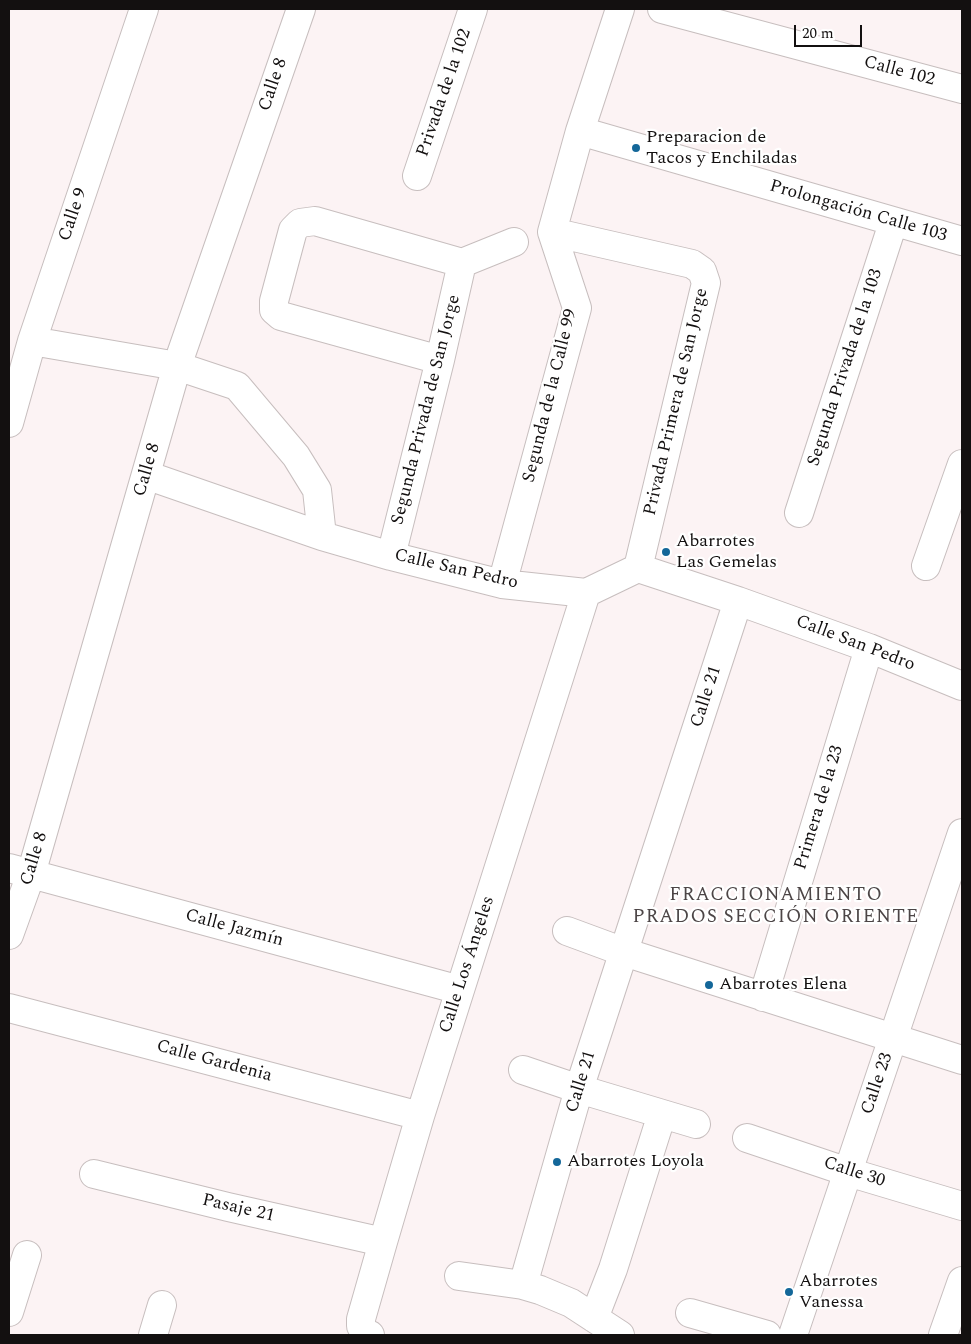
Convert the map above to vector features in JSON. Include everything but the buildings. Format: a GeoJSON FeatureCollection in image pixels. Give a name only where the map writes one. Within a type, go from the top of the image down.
{"type":"FeatureCollection","features":[{"type":"Feature","properties":{"kind":"street","name":"Calle 9"},"geometry":{"type":"LineString","coordinates":[[9,424],[32,341],[144,9]]}},
{"type":"Feature","properties":{"kind":"street","name":"Calle 8"},"geometry":{"type":"LineString","coordinates":[[9,935],[20,871],[146,475],[177,366],[301,9]]}},
{"type":"Feature","properties":{"kind":"street","name":"Privada de la 102"},"geometry":{"type":"LineString","coordinates":[[417,176],[473,9]]}},
{"type":"Feature","properties":{"kind":"street"},"geometry":{"type":"LineString","coordinates":[[552,232],[580,131],[620,9]]}},
{"type":"Feature","properties":{"kind":"street","name":"Calle 102"},"geometry":{"type":"LineString","coordinates":[[662,9],[962,89]]}},
{"type":"Feature","properties":{"kind":"street","name":"Prolongación Calle 103"},"geometry":{"type":"LineString","coordinates":[[580,131],[962,241]]}},
{"type":"Feature","properties":{"kind":"street"},"geometry":{"type":"LineString","coordinates":[[440,360],[281,316],[274,310],[274,301],[293,230],[300,223],[314,222],[462,263],[514,242]]}},
{"type":"Feature","properties":{"kind":"street","name":"Segunda Privada de la 103"},"geometry":{"type":"LineString","coordinates":[[800,513],[893,222]]}},
{"type":"Feature","properties":{"kind":"street","name":"Privada Primera de San Jorge"},"geometry":{"type":"LineString","coordinates":[[552,232],[692,264],[702,271],[706,283],[638,568]]}},
{"type":"Feature","properties":{"kind":"street","name":"Segunda de la Calle 99"},"geometry":{"type":"LineString","coordinates":[[502,584],[577,308],[552,232]]}},
{"type":"Feature","properties":{"kind":"street","name":"Segunda Privada de San Jorge"},"geometry":{"type":"LineString","coordinates":[[391,556],[462,263]]}},
{"type":"Feature","properties":{"kind":"street"},"geometry":{"type":"LineString","coordinates":[[32,341],[177,366],[238,386],[296,456],[317,490],[322,536]]}},
{"type":"Feature","properties":{"kind":"street"},"geometry":{"type":"LineString","coordinates":[[926,566],[962,464]]}},
{"type":"Feature","properties":{"kind":"street","name":"Calle San Pedro"},"geometry":{"type":"LineString","coordinates":[[146,475],[322,536],[391,556],[502,584],[586,592]]}},
{"type":"Feature","properties":{"kind":"street"},"geometry":{"type":"LineString","coordinates":[[586,592],[638,568]]}},
{"type":"Feature","properties":{"kind":"street","name":"Calle San Pedro"},"geometry":{"type":"LineString","coordinates":[[638,568],[738,601],[869,648],[962,686]]}},
{"type":"Feature","properties":{"kind":"street","name":"Calle Los Ángeles"},"geometry":{"type":"LineString","coordinates":[[370,1335],[364,1333],[361,1319],[383,1242],[420,1116],[586,592]]}},
{"type":"Feature","properties":{"kind":"street","name":"Calle 21"},"geometry":{"type":"LineString","coordinates":[[523,1284],[579,1089],[738,601]]}},
{"type":"Feature","properties":{"kind":"street","name":"Primera de la 23"},"geometry":{"type":"LineString","coordinates":[[762,996],[869,648]]}},
{"type":"Feature","properties":{"kind":"street","name":"Calle 23"},"geometry":{"type":"LineString","coordinates":[[793,1335],[962,835]]}},
{"type":"Feature","properties":{"kind":"street","name":"Calle Jazmín"},"geometry":{"type":"LineString","coordinates":[[20,871],[460,990]]}},
{"type":"Feature","properties":{"kind":"street"},"geometry":{"type":"LineString","coordinates":[[567,931],[624,952],[962,1060]]}},
{"type":"Feature","properties":{"kind":"street","name":"Calle Gardenia"},"geometry":{"type":"LineString","coordinates":[[9,1008],[420,1116]]}},
{"type":"Feature","properties":{"kind":"street"},"geometry":{"type":"LineString","coordinates":[[523,1070],[696,1124]]}},
{"type":"Feature","properties":{"kind":"street"},"geometry":{"type":"LineString","coordinates":[[594,1318],[612,1269],[662,1114]]}},
{"type":"Feature","properties":{"kind":"street","name":"Calle 30"},"geometry":{"type":"LineString","coordinates":[[747,1138],[848,1172],[962,1206]]}},
{"type":"Feature","properties":{"kind":"street","name":"Pasaje 21"},"geometry":{"type":"LineString","coordinates":[[94,1174],[383,1242]]}},
{"type":"Feature","properties":{"kind":"street"},"geometry":{"type":"LineString","coordinates":[[9,1312],[28,1255]]}},
{"type":"Feature","properties":{"kind":"street"},"geometry":{"type":"LineString","coordinates":[[459,1276],[523,1284],[540,1290],[571,1303],[620,1335]]}},
{"type":"Feature","properties":{"kind":"street"},"geometry":{"type":"LineString","coordinates":[[943,1335],[962,1281]]}},
{"type":"Feature","properties":{"kind":"street"},"geometry":{"type":"LineString","coordinates":[[153,1335],[162,1305]]}},
{"type":"Feature","properties":{"kind":"street"},"geometry":{"type":"LineString","coordinates":[[690,1312],[767,1335]]}},
{"type":"Feature","properties":{"kind":"place","name":"Preparacion de Tacos y Enchiladas"},"geometry":{"type":"Point","coordinates":[636,148]}},
{"type":"Feature","properties":{"kind":"place","name":"Abarrotes Las Gemelas"},"geometry":{"type":"Point","coordinates":[666,552]}},
{"type":"Feature","properties":{"kind":"place","name":"Abarrotes Elena"},"geometry":{"type":"Point","coordinates":[709,985]}},
{"type":"Feature","properties":{"kind":"place","name":"Abarrotes Loyola"},"geometry":{"type":"Point","coordinates":[557,1162]}},
{"type":"Feature","properties":{"kind":"place","name":"Abarrotes Vanessa"},"geometry":{"type":"Point","coordinates":[789,1292]}},
{"type":"Feature","properties":{"kind":"district","name":"FRACCIONAMIENTO PRADOS SECCIÓN ORIENTE"},"geometry":{"type":"Point","coordinates":[776,907]}}]}
